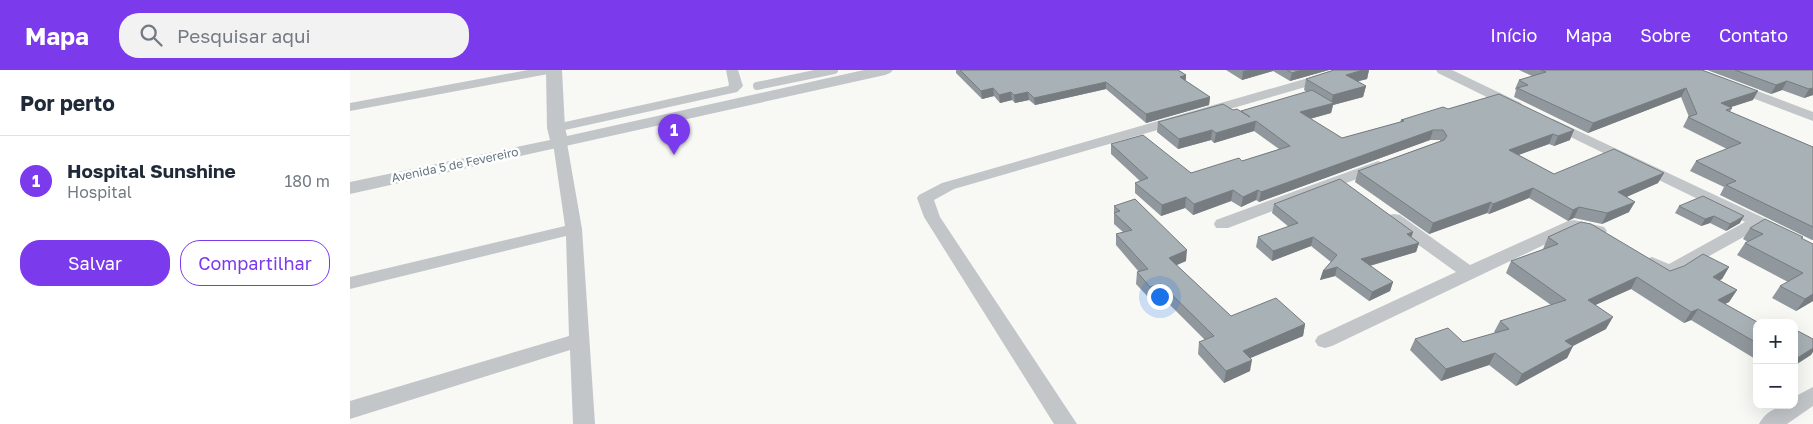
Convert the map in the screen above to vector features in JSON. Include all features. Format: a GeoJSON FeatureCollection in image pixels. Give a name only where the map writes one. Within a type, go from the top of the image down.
{"type":"FeatureCollection","features":[{"type":"Feature","properties":{"kind":"street"},"geometry":{"type":"LineString","coordinates":[[350,107],[548,70]]}},
{"type":"Feature","properties":{"kind":"street"},"geometry":{"type":"LineString","coordinates":[[554,70],[558,136],[574,229],[584,424]]}},
{"type":"Feature","properties":{"kind":"street"},"geometry":{"type":"LineString","coordinates":[[558,136],[732,89],[736,86],[732,70]]}},
{"type":"Feature","properties":{"kind":"street","name":"Avenida 5 de Fevereiro"},"geometry":{"type":"LineString","coordinates":[[350,188],[558,136],[852,73],[885,70]]}},
{"type":"Feature","properties":{"kind":"street"},"geometry":{"type":"LineString","coordinates":[[1066,424],[932,217],[925,198],[948,186],[1350,70]]}},
{"type":"Feature","properties":{"kind":"street"},"geometry":{"type":"LineString","coordinates":[[1442,70],[1782,234]]}},
{"type":"Feature","properties":{"kind":"street"},"geometry":{"type":"LineString","coordinates":[[1691,70],[1813,117]]}},
{"type":"Feature","properties":{"kind":"street"},"geometry":{"type":"LineString","coordinates":[[1222,224],[1391,161]]}},
{"type":"Feature","properties":{"kind":"street"},"geometry":{"type":"LineString","coordinates":[[1339,180],[1355,192]]}},
{"type":"Feature","properties":{"kind":"street"},"geometry":{"type":"LineString","coordinates":[[1379,209],[1468,273]]}},
{"type":"Feature","properties":{"kind":"street"},"geometry":{"type":"LineString","coordinates":[[1638,255],[1662,269],[1672,272],[1678,266],[1758,222]]}},
{"type":"Feature","properties":{"kind":"street"},"geometry":{"type":"LineString","coordinates":[[1325,342],[1468,273],[1574,225],[1596,230],[1613,240]]}},
{"type":"Feature","properties":{"kind":"street"},"geometry":{"type":"LineString","coordinates":[[350,283],[574,229]]}},
{"type":"Feature","properties":{"kind":"street"},"geometry":{"type":"LineString","coordinates":[[350,410],[580,340]]}},
{"type":"Feature","properties":{"kind":"street"},"geometry":{"type":"LineString","coordinates":[[1770,424],[1813,395]]}},
{"type":"Feature","properties":{"kind":"lane"},"geometry":{"type":"LineString","coordinates":[[757,86],[834,70]]}},
{"type":"Feature","properties":{"kind":"building"},"geometry":{"type":"Polygon","coordinates":[[[960,70],[1178,70],[1186,75],[1180,77],[1210,97],[1146,114],[1106,82],[1034,98],[1028,92],[1014,95],[1011,92],[999,95],[993,88],[981,91],[960,70]]]}},
{"type":"Feature","properties":{"kind":"building"},"geometry":{"type":"Polygon","coordinates":[[[1287,70],[1301,70],[1292,73],[1287,70]]]}},
{"type":"Feature","properties":{"kind":"building"},"geometry":{"type":"Polygon","coordinates":[[[1334,70],[1363,70],[1346,75],[1366,86],[1333,95],[1306,79],[1334,70]]]}},
{"type":"Feature","properties":{"kind":"building"},"geometry":{"type":"Polygon","coordinates":[[[1541,70],[1702,70],[1758,91],[1721,103],[1732,108],[1726,110],[1813,147],[1813,227],[1726,185],[1736,181],[1696,161],[1741,143],[1688,117],[1697,114],[1686,88],[1593,123],[1517,88],[1528,85],[1519,80],[1546,72],[1541,70]]]}},
{"type":"Feature","properties":{"kind":"building"},"geometry":{"type":"Polygon","coordinates":[[[1735,70],[1813,70],[1813,88],[1809,89],[1787,81],[1776,85],[1735,70]]]}},
{"type":"Feature","properties":{"kind":"building"},"geometry":{"type":"Polygon","coordinates":[[[1312,90],[1334,103],[1300,112],[1342,138],[1404,121],[1401,120],[1443,107],[1448,109],[1499,94],[1574,130],[1558,136],[1553,134],[1509,150],[1554,174],[1614,149],[1664,173],[1618,192],[1635,202],[1607,213],[1579,207],[1573,210],[1533,188],[1493,204],[1491,202],[1433,223],[1358,171],[1444,140],[1447,136],[1443,130],[1433,130],[1261,192],[1258,190],[1243,197],[1233,190],[1194,204],[1186,197],[1162,205],[1135,183],[1148,178],[1111,144],[1143,135],[1191,173],[1239,158],[1242,161],[1290,146],[1256,121],[1216,133],[1212,130],[1179,139],[1158,122],[1223,104],[1233,110],[1237,109],[1250,117],[1241,111],[1312,90]]]}},
{"type":"Feature","properties":{"kind":"building"},"geometry":{"type":"Polygon","coordinates":[[[1340,179],[1413,232],[1407,234],[1419,243],[1361,259],[1393,282],[1372,292],[1337,267],[1323,271],[1337,255],[1313,237],[1273,251],[1258,237],[1298,223],[1274,204],[1340,179]]]}},
{"type":"Feature","properties":{"kind":"building"},"geometry":{"type":"Polygon","coordinates":[[[1703,196],[1744,216],[1730,224],[1714,216],[1705,219],[1679,206],[1703,196]]]}},
{"type":"Feature","properties":{"kind":"building"},"geometry":{"type":"Polygon","coordinates":[[[1135,199],[1187,250],[1169,258],[1231,316],[1276,298],[1305,324],[1243,351],[1252,360],[1226,371],[1199,342],[1214,336],[1161,284],[1150,287],[1137,272],[1148,269],[1116,234],[1132,230],[1114,213],[1120,211],[1114,206],[1135,199]]]}},
{"type":"Feature","properties":{"kind":"building"},"geometry":{"type":"Polygon","coordinates":[[[1765,219],[1803,237],[1801,238],[1813,244],[1813,294],[1805,299],[1780,286],[1803,273],[1745,243],[1763,234],[1750,228],[1765,219]]]}},
{"type":"Feature","properties":{"kind":"building"},"geometry":{"type":"Polygon","coordinates":[[[1581,222],[1591,224],[1670,271],[1684,266],[1703,254],[1729,267],[1713,277],[1737,290],[1718,300],[1753,320],[1753,341],[1698,309],[1691,312],[1637,277],[1588,300],[1613,317],[1565,341],[1573,346],[1522,374],[1495,353],[1446,369],[1415,339],[1448,328],[1463,342],[1509,329],[1500,321],[1566,300],[1511,261],[1558,244],[1548,237],[1581,222]]]}},
{"type":"Feature","properties":{"kind":"building"},"geometry":{"type":"Polygon","coordinates":[[[1798,331],[1813,339],[1813,348],[1798,357],[1798,331]]]}},
{"type":"Feature","properties":{"kind":"place","name":"Hospital Sunshine"},"geometry":{"type":"Point","coordinates":[674,155]}}]}
